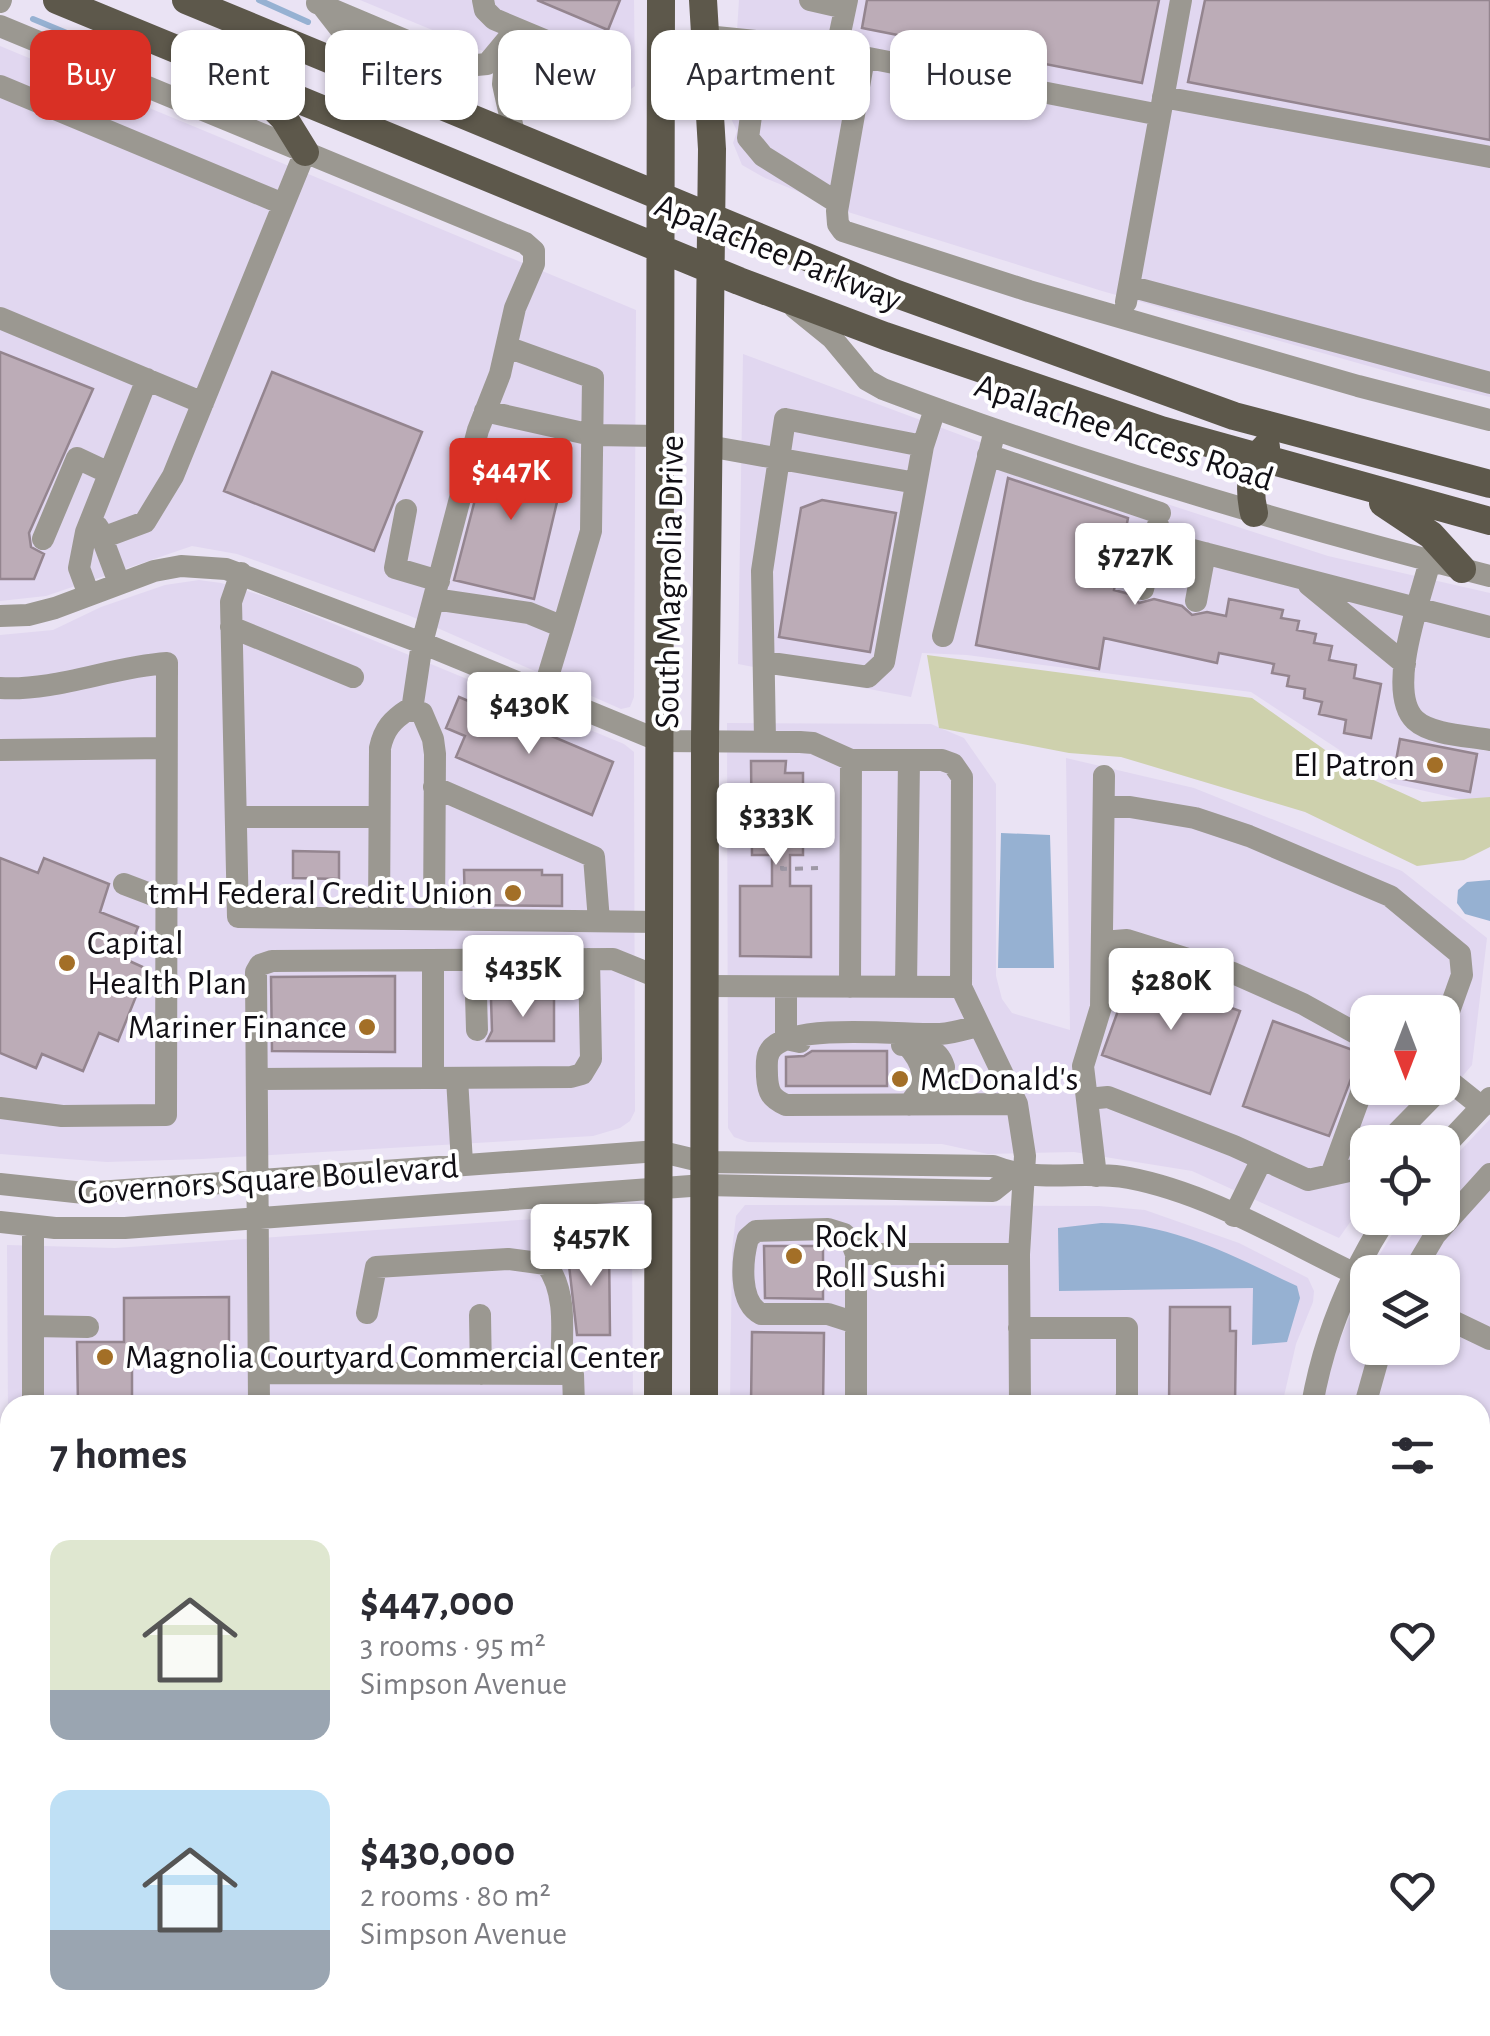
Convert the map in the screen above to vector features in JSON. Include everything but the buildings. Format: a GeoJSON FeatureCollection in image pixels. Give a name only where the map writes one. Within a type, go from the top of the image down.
{"type":"FeatureCollection","features":[{"type":"Feature","properties":{"kind":"main road","name":"Apalachee Parkway"},"geometry":{"type":"LineString","coordinates":[[57,0],[171,46]]}},
{"type":"Feature","properties":{"kind":"main road","name":"Apalachee Parkway"},"geometry":{"type":"LineString","coordinates":[[186,0],[325,59]]}},
{"type":"Feature","properties":{"kind":"main road","name":"South Magnolia Drive"},"geometry":{"type":"LineString","coordinates":[[658,1395],[661,0]]}},
{"type":"Feature","properties":{"kind":"main road","name":"South Magnolia Drive"},"geometry":{"type":"LineString","coordinates":[[704,0],[706,30]]}},
{"type":"Feature","properties":{"kind":"main road","name":"Apalachee Parkway"},"geometry":{"type":"LineString","coordinates":[[305,100],[771,293],[1055,396],[1256,458],[1490,521]]}},
{"type":"Feature","properties":{"kind":"main road"},"geometry":{"type":"LineString","coordinates":[[283,120],[305,152]]}},
{"type":"Feature","properties":{"kind":"main road","name":"Apalachee Parkway"},"geometry":{"type":"LineString","coordinates":[[471,120],[894,294],[1123,378],[1305,437],[1490,484]]}},
{"type":"Feature","properties":{"kind":"main road","name":"South Magnolia Drive"},"geometry":{"type":"LineString","coordinates":[[704,1395],[711,120]]}},
{"type":"Feature","properties":{"kind":"main road"},"geometry":{"type":"LineString","coordinates":[[1254,513],[1252,484],[1256,458],[1262,449],[1273,442],[1305,437]]}},
{"type":"Feature","properties":{"kind":"main road"},"geometry":{"type":"LineString","coordinates":[[1341,482],[1388,505],[1422,528],[1462,570]]}},
{"type":"Feature","properties":{"kind":"street"},"geometry":{"type":"LineString","coordinates":[[483,0],[488,15],[505,30]]}},
{"type":"Feature","properties":{"kind":"street"},"geometry":{"type":"LineString","coordinates":[[810,0],[846,4],[841,30]]}},
{"type":"Feature","properties":{"kind":"street"},"geometry":{"type":"LineString","coordinates":[[1123,319],[1181,0]]}},
{"type":"Feature","properties":{"kind":"street"},"geometry":{"type":"LineString","coordinates":[[316,1],[343,30]]}},
{"type":"Feature","properties":{"kind":"street"},"geometry":{"type":"LineString","coordinates":[[316,1],[466,66],[486,64],[498,49]]}},
{"type":"Feature","properties":{"kind":"street"},"geometry":{"type":"LineString","coordinates":[[0,26],[530,247],[535,259],[515,308],[496,385],[485,411],[422,643],[412,710]]}},
{"type":"Feature","properties":{"kind":"street"},"geometry":{"type":"LineString","coordinates":[[870,59],[1490,157]]}},
{"type":"Feature","properties":{"kind":"street"},"geometry":{"type":"LineString","coordinates":[[0,86],[284,204]]}},
{"type":"Feature","properties":{"kind":"street"},"geometry":{"type":"LineString","coordinates":[[511,120],[515,138]]}},
{"type":"Feature","properties":{"kind":"street"},"geometry":{"type":"LineString","coordinates":[[750,120],[748,138],[762,156],[838,203]]}},
{"type":"Feature","properties":{"kind":"street"},"geometry":{"type":"LineString","coordinates":[[853,120],[838,203],[838,224],[848,233],[1123,319],[1485,419],[1490,383],[1129,286]]}},
{"type":"Feature","properties":{"kind":"street"},"geometry":{"type":"LineString","coordinates":[[102,538],[145,522],[173,476],[305,152]]}},
{"type":"Feature","properties":{"kind":"street","name":"Apalachee Access Road"},"geometry":{"type":"LineString","coordinates":[[771,293],[832,338],[867,380],[936,409],[1254,513],[1490,576]]}},
{"type":"Feature","properties":{"kind":"street"},"geometry":{"type":"LineString","coordinates":[[1155,328],[1164,296]]}},
{"type":"Feature","properties":{"kind":"street"},"geometry":{"type":"LineString","coordinates":[[1202,342],[1210,308]]}},
{"type":"Feature","properties":{"kind":"street"},"geometry":{"type":"LineString","coordinates":[[0,318],[202,403]]}},
{"type":"Feature","properties":{"kind":"street"},"geometry":{"type":"LineString","coordinates":[[1274,362],[1283,328]]}},
{"type":"Feature","properties":{"kind":"street"},"geometry":{"type":"LineString","coordinates":[[1313,373],[1321,338]]}},
{"type":"Feature","properties":{"kind":"street"},"geometry":{"type":"LineString","coordinates":[[507,347],[593,378],[591,531],[543,693]]}},
{"type":"Feature","properties":{"kind":"street"},"geometry":{"type":"LineString","coordinates":[[1358,386],[1366,350]]}},
{"type":"Feature","properties":{"kind":"street"},"geometry":{"type":"LineString","coordinates":[[1390,394],[1398,358]]}},
{"type":"Feature","properties":{"kind":"street"},"geometry":{"type":"LineString","coordinates":[[1435,406],[1442,370]]}},
{"type":"Feature","properties":{"kind":"street"},"geometry":{"type":"LineString","coordinates":[[89,595],[80,568],[93,514],[147,380]]}},
{"type":"Feature","properties":{"kind":"street"},"geometry":{"type":"LineString","coordinates":[[764,662],[868,677],[884,662],[923,446],[936,409]]}},
{"type":"Feature","properties":{"kind":"street"},"geometry":{"type":"LineString","coordinates":[[485,411],[592,434],[660,436]]}},
{"type":"Feature","properties":{"kind":"street"},"geometry":{"type":"LineString","coordinates":[[765,740],[762,571],[785,419],[923,446]]}},
{"type":"Feature","properties":{"kind":"street"},"geometry":{"type":"LineString","coordinates":[[943,636],[995,430]]}},
{"type":"Feature","properties":{"kind":"street"},"geometry":{"type":"LineString","coordinates":[[708,446],[916,483]]}},
{"type":"Feature","properties":{"kind":"street"},"geometry":{"type":"LineString","coordinates":[[988,455],[1160,513]]}},
{"type":"Feature","properties":{"kind":"street"},"geometry":{"type":"LineString","coordinates":[[43,539],[77,458],[110,473]]}},
{"type":"Feature","properties":{"kind":"street"},"geometry":{"type":"LineString","coordinates":[[1143,589],[1168,487]]}},
{"type":"Feature","properties":{"kind":"street"},"geometry":{"type":"LineString","coordinates":[[406,510],[395,568],[437,590],[530,613],[562,626]]}},
{"type":"Feature","properties":{"kind":"street"},"geometry":{"type":"LineString","coordinates":[[93,514],[119,583]]}},
{"type":"Feature","properties":{"kind":"street"},"geometry":{"type":"LineString","coordinates":[[1154,540],[1490,627]]}},
{"type":"Feature","properties":{"kind":"street"},"geometry":{"type":"LineString","coordinates":[[1196,601],[1205,554]]}},
{"type":"Feature","properties":{"kind":"street"},"geometry":{"type":"LineString","coordinates":[[1430,562],[1405,664],[1402,693],[1417,722],[1490,740]]}},
{"type":"Feature","properties":{"kind":"street"},"geometry":{"type":"LineString","coordinates":[[0,616],[42,612],[154,571],[181,566],[240,573],[660,741],[765,740],[812,744],[851,760],[942,760],[953,764],[962,777],[961,988],[1017,1104],[1020,1395]]}},
{"type":"Feature","properties":{"kind":"street"},"geometry":{"type":"LineString","coordinates":[[240,573],[231,602],[238,917],[660,922]]}},
{"type":"Feature","properties":{"kind":"street"},"geometry":{"type":"LineString","coordinates":[[1303,579],[1405,664]]}},
{"type":"Feature","properties":{"kind":"street"},"geometry":{"type":"LineString","coordinates":[[232,626],[352,677]]}},
{"type":"Feature","properties":{"kind":"street"},"geometry":{"type":"LineString","coordinates":[[0,688],[67,684],[130,666],[167,663],[166,1115],[62,1116],[0,1108]]}},
{"type":"Feature","properties":{"kind":"street"},"geometry":{"type":"LineString","coordinates":[[379,918],[380,748],[383,734],[394,719],[412,710],[422,712],[432,739],[434,919]]}},
{"type":"Feature","properties":{"kind":"street"},"geometry":{"type":"LineString","coordinates":[[0,750],[166,748]]}},
{"type":"Feature","properties":{"kind":"street"},"geometry":{"type":"LineString","coordinates":[[850,987],[851,760]]}},
{"type":"Feature","properties":{"kind":"street"},"geometry":{"type":"LineString","coordinates":[[906,987],[909,760]]}},
{"type":"Feature","properties":{"kind":"street"},"geometry":{"type":"LineString","coordinates":[[1096,1176],[1084,1066],[1101,1007],[1104,776]]}},
{"type":"Feature","properties":{"kind":"street"},"geometry":{"type":"LineString","coordinates":[[434,787],[594,857],[599,921]]}},
{"type":"Feature","properties":{"kind":"street"},"geometry":{"type":"LineString","coordinates":[[1104,807],[1130,807],[1195,818],[1390,896],[1460,954],[1462,974],[1455,995]]}},
{"type":"Feature","properties":{"kind":"street"},"geometry":{"type":"LineString","coordinates":[[236,817],[379,817]]}},
{"type":"Feature","properties":{"kind":"street"},"geometry":{"type":"LineString","coordinates":[[124,884],[166,900]]}},
{"type":"Feature","properties":{"kind":"street"},"geometry":{"type":"LineString","coordinates":[[1102,942],[1127,940],[1233,973],[1304,1004],[1350,1030]]}},
{"type":"Feature","properties":{"kind":"street"},"geometry":{"type":"LineString","coordinates":[[258,1080],[582,1074],[591,1059],[589,959]]}},
{"type":"Feature","properties":{"kind":"street"},"geometry":{"type":"LineString","coordinates":[[259,1395],[256,972],[260,965],[272,961],[613,959],[660,978]]}},
{"type":"Feature","properties":{"kind":"street"},"geometry":{"type":"LineString","coordinates":[[432,960],[433,1078]]}},
{"type":"Feature","properties":{"kind":"street"},"geometry":{"type":"LineString","coordinates":[[474,960],[477,1030]]}},
{"type":"Feature","properties":{"kind":"street"},"geometry":{"type":"LineString","coordinates":[[704,986],[961,988]]}},
{"type":"Feature","properties":{"kind":"street"},"geometry":{"type":"LineString","coordinates":[[786,987],[786,1039]]}},
{"type":"Feature","properties":{"kind":"street"},"geometry":{"type":"LineString","coordinates":[[978,1026],[940,1034],[809,1033],[786,1039],[770,1048],[766,1059],[768,1091],[786,1106],[1017,1104]]}},
{"type":"Feature","properties":{"kind":"street"},"geometry":{"type":"LineString","coordinates":[[936,1105],[948,1090],[954,1070],[940,1034]]}},
{"type":"Feature","properties":{"kind":"street"},"geometry":{"type":"LineString","coordinates":[[786,1039],[811,1045],[907,1045],[936,1052],[944,1067],[939,1083],[926,1098],[909,1105]]}},
{"type":"Feature","properties":{"kind":"street"},"geometry":{"type":"LineString","coordinates":[[457,1078],[462,1163]]}},
{"type":"Feature","properties":{"kind":"street"},"geometry":{"type":"LineString","coordinates":[[1460,1090],[1486,1102],[1460,1129]]}},
{"type":"Feature","properties":{"kind":"street"},"geometry":{"type":"LineString","coordinates":[[1088,1099],[1108,1098],[1308,1180],[1350,1171]]}},
{"type":"Feature","properties":{"kind":"street"},"geometry":{"type":"LineString","coordinates":[[1331,1175],[1357,1105]]}},
{"type":"Feature","properties":{"kind":"street"},"geometry":{"type":"LineString","coordinates":[[1404,1125],[1423,1105]]}},
{"type":"Feature","properties":{"kind":"street","name":"Governors Square Boulevard"},"geometry":{"type":"LineString","coordinates":[[0,1184],[84,1193],[658,1150],[704,1173],[993,1192],[1019,1175],[1126,1177],[1186,1192],[1350,1272]]}},
{"type":"Feature","properties":{"kind":"street"},"geometry":{"type":"LineString","coordinates":[[1234,1216],[1262,1158]]}},
{"type":"Feature","properties":{"kind":"street","name":"Governors Square Boulevard"},"geometry":{"type":"LineString","coordinates":[[0,1222],[125,1228],[659,1190],[704,1173]]}},
{"type":"Feature","properties":{"kind":"street"},"geometry":{"type":"LineString","coordinates":[[1423,1255],[1435,1234],[1490,1174]]}},
{"type":"Feature","properties":{"kind":"street"},"geometry":{"type":"LineString","coordinates":[[32,1395],[34,1226]]}},
{"type":"Feature","properties":{"kind":"street"},"geometry":{"type":"LineString","coordinates":[[856,1322],[828,1314],[760,1314],[751,1309],[745,1298],[748,1238],[756,1230],[828,1229],[844,1234],[856,1254],[856,1322],[856,1395]]}},
{"type":"Feature","properties":{"kind":"street"},"geometry":{"type":"LineString","coordinates":[[856,1254],[1019,1254]]}},
{"type":"Feature","properties":{"kind":"street"},"geometry":{"type":"LineString","coordinates":[[367,1313],[376,1268],[386,1265],[508,1260],[546,1264],[556,1277],[560,1294],[561,1374]]}},
{"type":"Feature","properties":{"kind":"street"},"geometry":{"type":"LineString","coordinates":[[1314,1395],[1338,1306],[1350,1291]]}},
{"type":"Feature","properties":{"kind":"street"},"geometry":{"type":"LineString","coordinates":[[480,1315],[482,1374]]}},
{"type":"Feature","properties":{"kind":"street"},"geometry":{"type":"LineString","coordinates":[[1460,1325],[1490,1339]]}},
{"type":"Feature","properties":{"kind":"street"},"geometry":{"type":"LineString","coordinates":[[33,1326],[88,1327]]}},
{"type":"Feature","properties":{"kind":"street"},"geometry":{"type":"LineString","coordinates":[[1020,1328],[1127,1328],[1127,1395]]}},
{"type":"Feature","properties":{"kind":"street"},"geometry":{"type":"LineString","coordinates":[[1367,1395],[1376,1365]]}},
{"type":"Feature","properties":{"kind":"street"},"geometry":{"type":"LineString","coordinates":[[259,1373],[573,1374],[574,1395]]}},
{"type":"Feature","properties":{"kind":"path"},"geometry":{"type":"LineString","coordinates":[[782,866],[818,868]]}},
{"type":"Feature","properties":{"kind":"shaded area"},"geometry":{"type":"Polygon","coordinates":[[[360,0],[634,0],[635,86],[631,89],[631,30],[498,30],[498,57],[478,49],[478,30],[432,30],[360,0]]]}},
{"type":"Feature","properties":{"kind":"shaded area"},"geometry":{"type":"Polygon","coordinates":[[[739,0],[1490,0],[1490,397],[1102,291],[848,212],[765,178],[742,165],[733,143],[737,131],[732,120],[870,120],[870,30],[737,30],[739,0]]]}},
{"type":"Feature","properties":{"kind":"shaded area"},"geometry":{"type":"Polygon","coordinates":[[[0,46],[30,58],[30,120],[151,120],[151,109],[636,310],[634,697],[630,707],[621,709],[408,615],[237,554],[192,546],[46,596],[0,601],[0,46]]]}},
{"type":"Feature","properties":{"kind":"shaded area"},"geometry":{"type":"Polygon","coordinates":[[[743,354],[1009,453],[1328,556],[1490,593],[1490,806],[1390,783],[1251,692],[967,655],[922,653],[911,697],[738,664],[743,354]]]}},
{"type":"Feature","properties":{"kind":"shaded area"},"geometry":{"type":"Polygon","coordinates":[[[199,580],[276,600],[624,744],[634,752],[635,1111],[630,1121],[593,1136],[202,1159],[107,1162],[0,1154],[0,635],[53,630],[101,607],[165,585],[199,580]]]}},
{"type":"Feature","properties":{"kind":"shaded area"},"geometry":{"type":"Polygon","coordinates":[[[727,723],[931,724],[964,738],[996,784],[996,976],[1002,999],[1012,1013],[1070,1030],[1066,758],[1194,788],[1402,871],[1487,938],[1472,1065],[1460,1079],[1460,995],[1350,995],[1350,1105],[1438,1105],[1421,1125],[1350,1125],[1350,1222],[1339,1238],[1192,1171],[1074,1152],[988,1154],[942,1144],[748,1142],[734,1137],[728,1128],[727,723]]]}},
{"type":"Feature","properties":{"kind":"shaded area"},"geometry":{"type":"Polygon","coordinates":[[[1490,1119],[1490,1395],[1324,1395],[1350,1316],[1350,1365],[1460,1365],[1460,1255],[1379,1255],[1392,1235],[1460,1235],[1460,1151],[1490,1119]]]}},
{"type":"Feature","properties":{"kind":"shaded area"},"geometry":{"type":"Polygon","coordinates":[[[745,1205],[1099,1206],[1145,1210],[1239,1243],[1308,1278],[1314,1291],[1313,1302],[1296,1344],[1284,1395],[730,1395],[736,1216],[745,1205]]]}},
{"type":"Feature","properties":{"kind":"shaded area"},"geometry":{"type":"Polygon","coordinates":[[[593,1215],[628,1227],[632,1242],[633,1395],[8,1395],[7,1245],[115,1248],[593,1215]]]}},
{"type":"Feature","properties":{"kind":"green space"},"geometry":{"type":"Polygon","coordinates":[[[927,655],[1252,698],[1356,772],[1422,802],[1490,797],[1490,847],[1464,860],[1417,866],[1305,812],[1121,757],[1069,753],[939,728],[927,655]]]}},
{"type":"Feature","properties":{"kind":"water"},"geometry":{"type":"Polygon","coordinates":[[[1001,833],[1050,835],[1054,968],[998,968],[1001,833]]]}},
{"type":"Feature","properties":{"kind":"water"},"geometry":{"type":"Polygon","coordinates":[[[1490,880],[1490,921],[1465,914],[1457,903],[1458,890],[1467,882],[1490,880]]]}},
{"type":"Feature","properties":{"kind":"water"},"geometry":{"type":"Polygon","coordinates":[[[1127,1224],[1178,1235],[1297,1286],[1300,1298],[1287,1342],[1252,1345],[1253,1288],[1059,1291],[1058,1228],[1127,1224]]]}},
{"type":"Feature","properties":{"kind":"waterway"},"geometry":{"type":"LineString","coordinates":[[259,0],[308,22]]}},
{"type":"Feature","properties":{"kind":"waterway"},"geometry":{"type":"LineString","coordinates":[[33,19],[60,30]]}},
{"type":"Feature","properties":{"kind":"place","name":"El Patron"},"geometry":{"type":"Point","coordinates":[1435,765]}},
{"type":"Feature","properties":{"kind":"place","name":"tmH Federal Credit Union"},"geometry":{"type":"Point","coordinates":[513,893]}},
{"type":"Feature","properties":{"kind":"place","name":"Capital Health Plan"},"geometry":{"type":"Point","coordinates":[67,963]}},
{"type":"Feature","properties":{"kind":"place","name":"Mariner Finance"},"geometry":{"type":"Point","coordinates":[367,1027]}},
{"type":"Feature","properties":{"kind":"place","name":"McDonald's"},"geometry":{"type":"Point","coordinates":[900,1079]}},
{"type":"Feature","properties":{"kind":"place","name":"Rock N Roll Sushi"},"geometry":{"type":"Point","coordinates":[794,1256]}},
{"type":"Feature","properties":{"kind":"place","name":"Magnolia Courtyard Commercial Center"},"geometry":{"type":"Point","coordinates":[105,1357]}}]}
